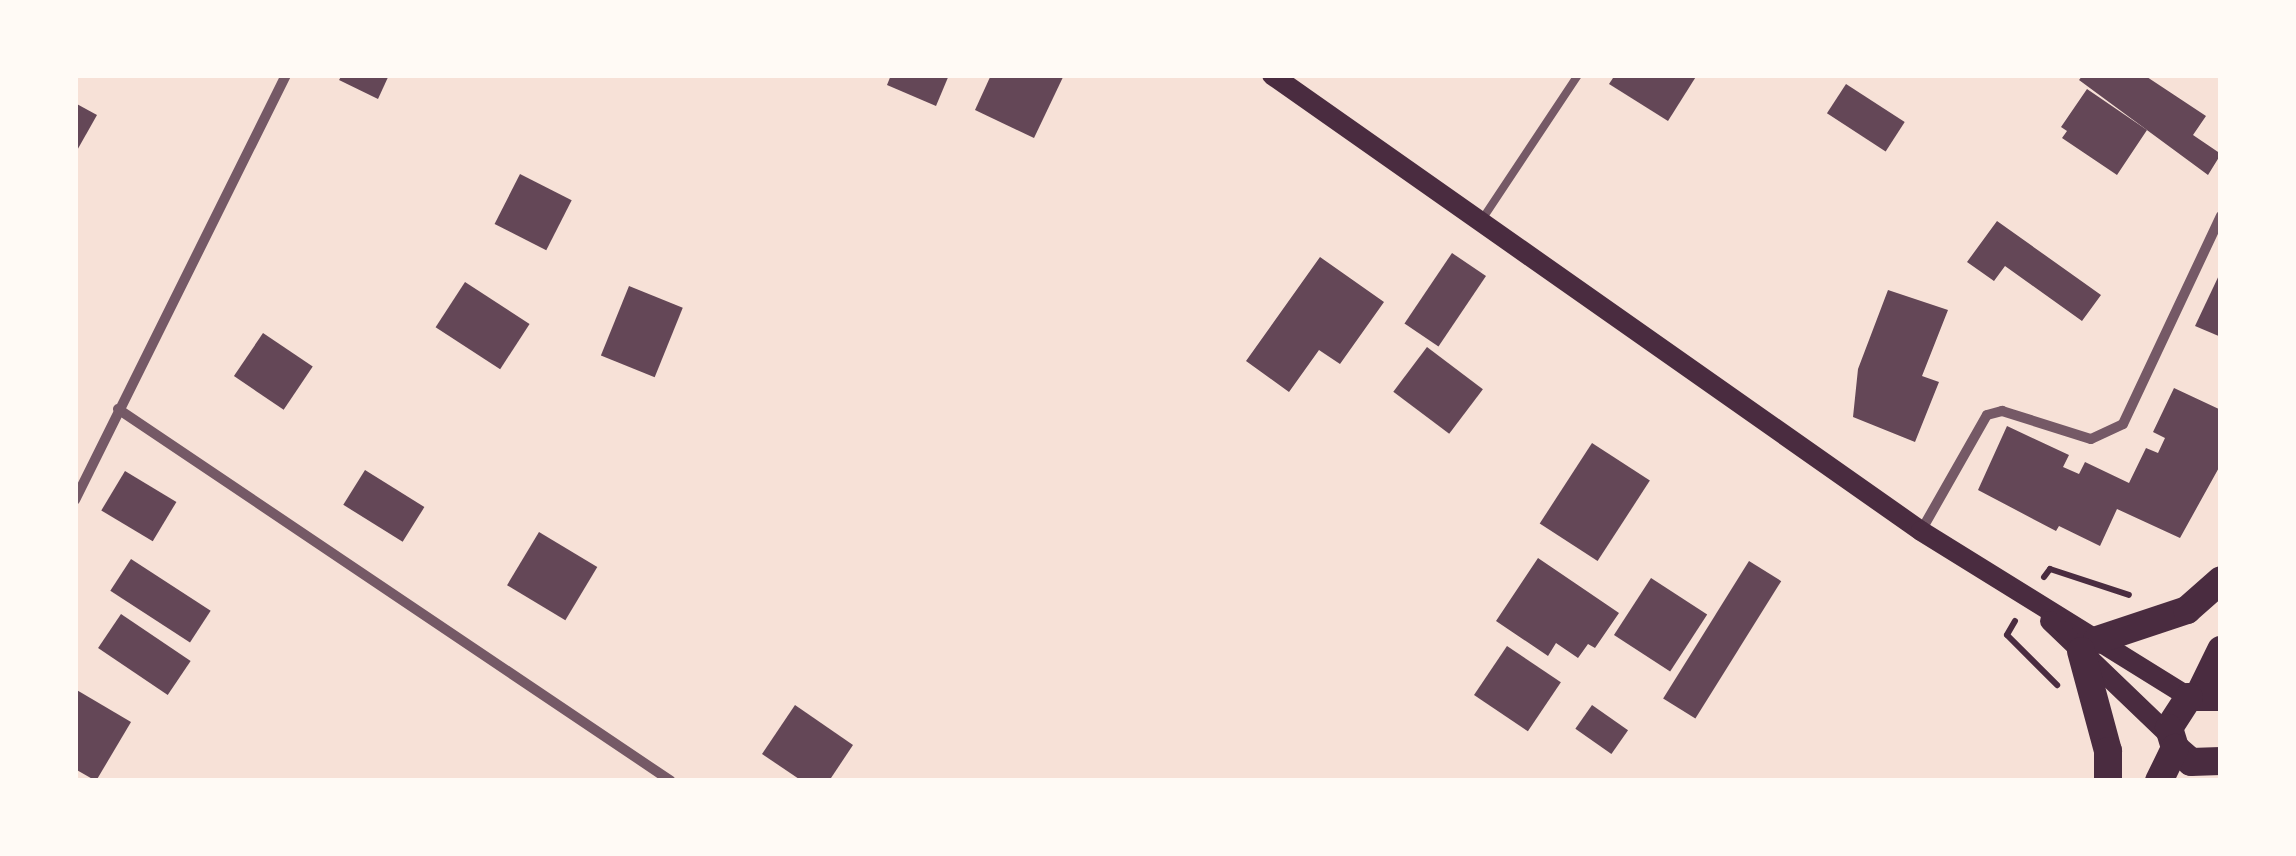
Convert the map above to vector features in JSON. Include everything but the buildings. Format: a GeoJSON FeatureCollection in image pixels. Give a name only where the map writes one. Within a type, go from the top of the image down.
{"type":"FeatureCollection","features":[{"type":"Feature","properties":{"kind":"highway"},"geometry":{"type":"LineString","coordinates":[[2108,781],[2108,751],[2089,645],[2188,610],[2221,580]]}},
{"type":"Feature","properties":{"kind":"highway"},"geometry":{"type":"LineString","coordinates":[[2159,781],[2173,742],[2172,716],[2203,696],[2221,650]]}},
{"type":"Feature","properties":{"kind":"highway"},"geometry":{"type":"LineString","coordinates":[[2173,742],[2191,762],[2214,769]]}},
{"type":"Feature","properties":{"kind":"main road"},"geometry":{"type":"LineString","coordinates":[[1272,75],[2089,645],[2203,696]]}},
{"type":"Feature","properties":{"kind":"main road"},"geometry":{"type":"LineString","coordinates":[[2089,645],[2173,742]]}},
{"type":"Feature","properties":{"kind":"street"},"geometry":{"type":"LineString","coordinates":[[75,500],[286,75]]}},
{"type":"Feature","properties":{"kind":"street"},"geometry":{"type":"LineString","coordinates":[[1921,531],[1987,415],[2002,410],[2091,439],[2122,424],[2221,216]]}},
{"type":"Feature","properties":{"kind":"street"},"geometry":{"type":"LineString","coordinates":[[118,410],[671,781]]}},
{"type":"Feature","properties":{"kind":"lane"},"geometry":{"type":"LineString","coordinates":[[1480,222],[1578,75]]}}]}
